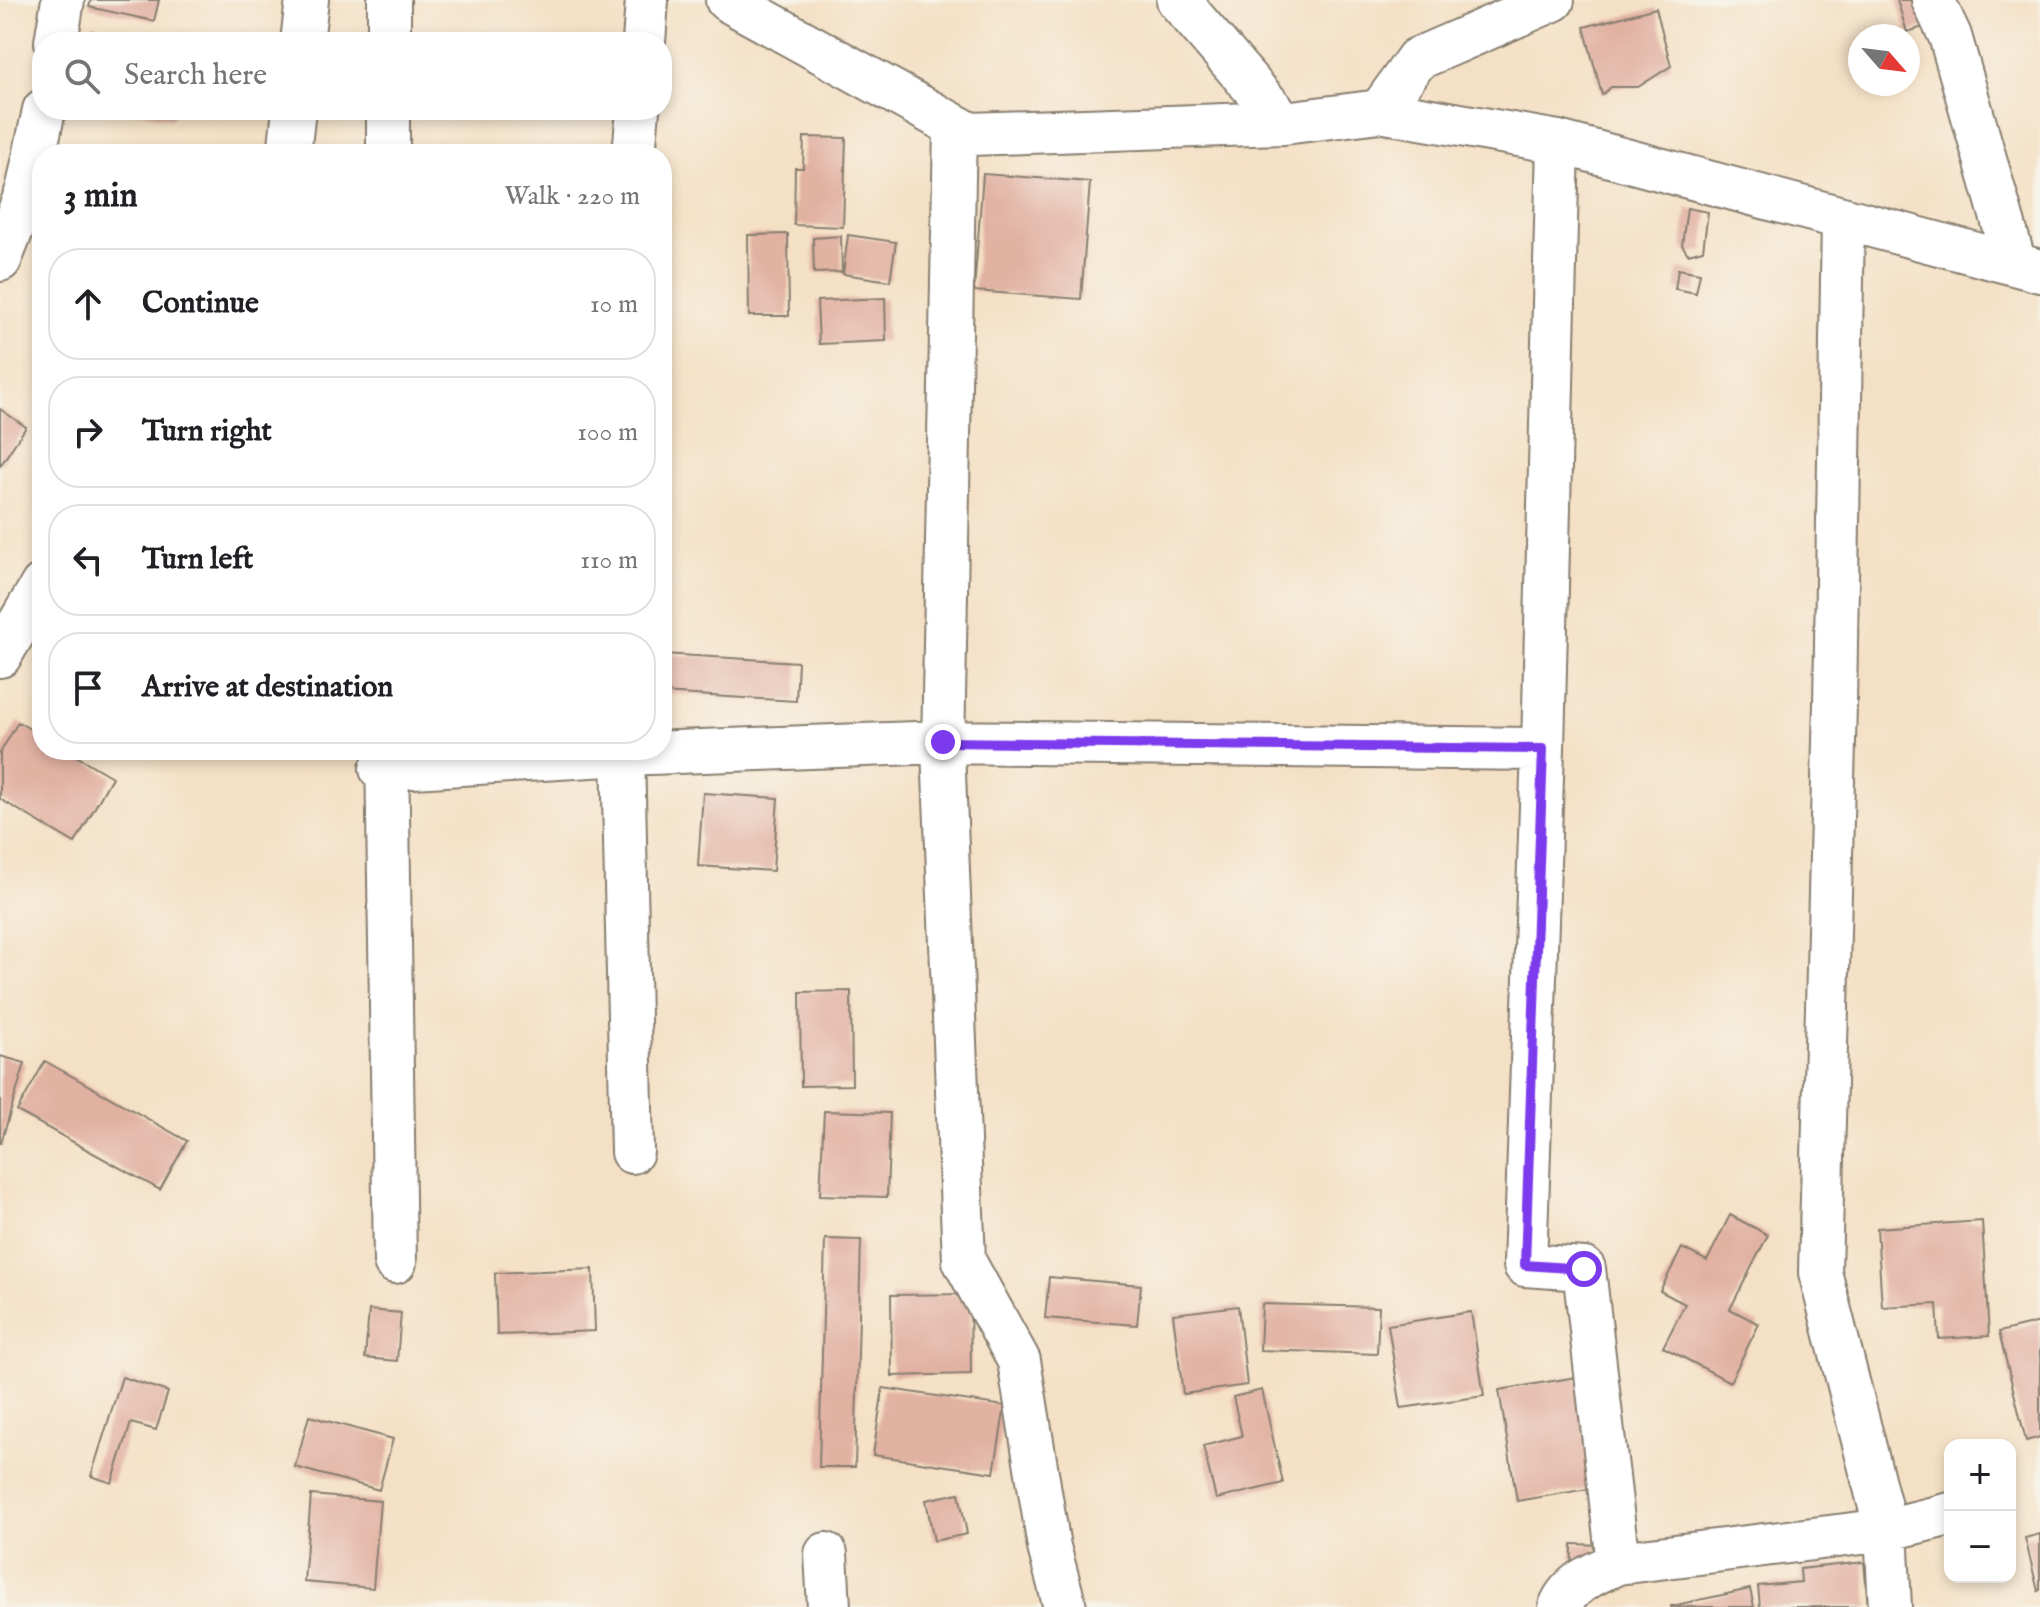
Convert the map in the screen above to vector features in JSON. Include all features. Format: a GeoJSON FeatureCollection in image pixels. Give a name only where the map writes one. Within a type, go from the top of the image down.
{"type":"FeatureCollection","features":[{"type":"Feature","properties":{"kind":"street"},"geometry":{"type":"LineString","coordinates":[[58,32],[63,0]]}},
{"type":"Feature","properties":{"kind":"street"},"geometry":{"type":"LineString","coordinates":[[303,32],[307,0]]}},
{"type":"Feature","properties":{"kind":"street"},"geometry":{"type":"LineString","coordinates":[[389,0],[389,32]]}},
{"type":"Feature","properties":{"kind":"street"},"geometry":{"type":"LineString","coordinates":[[645,32],[647,0]]}},
{"type":"Feature","properties":{"kind":"street"},"geometry":{"type":"LineString","coordinates":[[727,0],[970,134],[1284,123],[1380,111],[1558,142],[2028,268]]}},
{"type":"Feature","properties":{"kind":"street"},"geometry":{"type":"LineString","coordinates":[[1178,0],[1284,123]]}},
{"type":"Feature","properties":{"kind":"street"},"geometry":{"type":"LineString","coordinates":[[1380,111],[1417,59],[1553,0]]}},
{"type":"Feature","properties":{"kind":"street"},"geometry":{"type":"LineString","coordinates":[[1933,0],[1950,36],[2028,268]]}},
{"type":"Feature","properties":{"kind":"street"},"geometry":{"type":"LineString","coordinates":[[37,144],[42,120]]}},
{"type":"Feature","properties":{"kind":"street"},"geometry":{"type":"LineString","coordinates":[[290,144],[293,120]]}},
{"type":"Feature","properties":{"kind":"street"},"geometry":{"type":"LineString","coordinates":[[388,120],[388,144]]}},
{"type":"Feature","properties":{"kind":"street"},"geometry":{"type":"LineString","coordinates":[[635,144],[637,120]]}},
{"type":"Feature","properties":{"kind":"street"},"geometry":{"type":"LineString","coordinates":[[955,126],[943,742],[964,1261],[1019,1361],[1049,1547],[1065,1607]]}},
{"type":"Feature","properties":{"kind":"street"},"geometry":{"type":"LineString","coordinates":[[1558,142],[1543,749],[1525,1265],[1584,1269],[1618,1563]]}},
{"type":"Feature","properties":{"kind":"street"},"geometry":{"type":"LineString","coordinates":[[0,260],[27,191],[32,167]]}},
{"type":"Feature","properties":{"kind":"street"},"geometry":{"type":"LineString","coordinates":[[1843,219],[1835,704],[1820,1272],[1886,1530],[1890,1607]]}},
{"type":"Feature","properties":{"kind":"street"},"geometry":{"type":"LineString","coordinates":[[0,656],[32,602]]}},
{"type":"Feature","properties":{"kind":"street"},"geometry":{"type":"LineString","coordinates":[[672,750],[943,742],[1543,749]]}},
{"type":"Feature","properties":{"kind":"street"},"geometry":{"type":"LineString","coordinates":[[395,1262],[385,762],[433,760]]}},
{"type":"Feature","properties":{"kind":"street"},"geometry":{"type":"LineString","coordinates":[[623,760],[632,1152]]}},
{"type":"Feature","properties":{"kind":"street"},"geometry":{"type":"LineString","coordinates":[[1560,1607],[1564,1598],[1585,1577],[1618,1563],[1886,1530],[1944,1516]]}},
{"type":"Feature","properties":{"kind":"street"},"geometry":{"type":"LineString","coordinates":[[826,1554],[829,1607]]}},
{"type":"Feature","properties":{"kind":"building"},"geometry":{"type":"Polygon","coordinates":[[[91,0],[159,0],[154,21],[89,7],[91,0]]]}},
{"type":"Feature","properties":{"kind":"building"},"geometry":{"type":"Polygon","coordinates":[[[1897,0],[1922,0],[1930,25],[1920,28],[1920,24],[1904,24],[1897,0]]]}},
{"type":"Feature","properties":{"kind":"building"},"geometry":{"type":"Polygon","coordinates":[[[1656,8],[1671,66],[1638,87],[1611,87],[1602,95],[1584,27],[1656,8]]]}},
{"type":"Feature","properties":{"kind":"building"},"geometry":{"type":"Polygon","coordinates":[[[804,137],[846,138],[843,227],[794,225],[795,168],[803,168],[804,137]]]}},
{"type":"Feature","properties":{"kind":"building"},"geometry":{"type":"Polygon","coordinates":[[[983,174],[1090,182],[1081,299],[974,291],[983,174]]]}},
{"type":"Feature","properties":{"kind":"building"},"geometry":{"type":"Polygon","coordinates":[[[1687,208],[1708,212],[1703,250],[1688,254],[1682,245],[1687,208]]]}},
{"type":"Feature","properties":{"kind":"building"},"geometry":{"type":"Polygon","coordinates":[[[788,234],[789,316],[749,316],[748,235],[788,234]]]}},
{"type":"Feature","properties":{"kind":"building"},"geometry":{"type":"Polygon","coordinates":[[[848,235],[896,242],[890,281],[843,274],[848,235]]]}},
{"type":"Feature","properties":{"kind":"building"},"geometry":{"type":"Polygon","coordinates":[[[841,236],[842,272],[814,273],[813,238],[841,236]]]}},
{"type":"Feature","properties":{"kind":"building"},"geometry":{"type":"Polygon","coordinates":[[[1678,269],[1700,273],[1696,293],[1675,289],[1678,269]]]}},
{"type":"Feature","properties":{"kind":"building"},"geometry":{"type":"Polygon","coordinates":[[[885,298],[886,341],[819,344],[817,301],[885,298]]]}},
{"type":"Feature","properties":{"kind":"building"},"geometry":{"type":"Polygon","coordinates":[[[0,409],[26,427],[0,466],[0,409]]]}},
{"type":"Feature","properties":{"kind":"building"},"geometry":{"type":"Polygon","coordinates":[[[672,655],[798,662],[796,701],[672,694],[672,655]]]}},
{"type":"Feature","properties":{"kind":"building"},"geometry":{"type":"Polygon","coordinates":[[[18,722],[32,730],[32,760],[83,760],[112,777],[75,843],[0,799],[0,753],[18,722]]]}},
{"type":"Feature","properties":{"kind":"building"},"geometry":{"type":"Polygon","coordinates":[[[703,793],[778,798],[773,871],[698,866],[703,793]]]}},
{"type":"Feature","properties":{"kind":"building"},"geometry":{"type":"Polygon","coordinates":[[[851,991],[852,1085],[801,1086],[800,992],[851,991]]]}},
{"type":"Feature","properties":{"kind":"building"},"geometry":{"type":"Polygon","coordinates":[[[0,1056],[25,1063],[1,1143],[0,1143],[0,1056]]]}},
{"type":"Feature","properties":{"kind":"building"},"geometry":{"type":"Polygon","coordinates":[[[45,1061],[187,1141],[160,1190],[17,1111],[45,1061]]]}},
{"type":"Feature","properties":{"kind":"building"},"geometry":{"type":"Polygon","coordinates":[[[824,1111],[890,1113],[887,1197],[820,1195],[824,1111]]]}},
{"type":"Feature","properties":{"kind":"building"},"geometry":{"type":"Polygon","coordinates":[[[1730,1215],[1768,1235],[1730,1309],[1759,1324],[1730,1382],[1663,1347],[1685,1304],[1660,1291],[1682,1248],[1707,1261],[1730,1215]]]}},
{"type":"Feature","properties":{"kind":"building"},"geometry":{"type":"Polygon","coordinates":[[[1982,1221],[1989,1336],[1939,1339],[1937,1304],[1882,1307],[1877,1228],[1982,1221]]]}},
{"type":"Feature","properties":{"kind":"building"},"geometry":{"type":"Polygon","coordinates":[[[825,1239],[861,1240],[855,1467],[819,1467],[825,1239]]]}},
{"type":"Feature","properties":{"kind":"building"},"geometry":{"type":"Polygon","coordinates":[[[593,1269],[595,1331],[497,1335],[495,1273],[593,1269]]]}},
{"type":"Feature","properties":{"kind":"building"},"geometry":{"type":"Polygon","coordinates":[[[1049,1277],[1141,1285],[1137,1325],[1045,1318],[1049,1277]]]}},
{"type":"Feature","properties":{"kind":"building"},"geometry":{"type":"Polygon","coordinates":[[[970,1294],[971,1374],[892,1376],[891,1295],[970,1294]]]}},
{"type":"Feature","properties":{"kind":"building"},"geometry":{"type":"Polygon","coordinates":[[[1262,1304],[1379,1307],[1377,1354],[1260,1350],[1262,1304]]]}},
{"type":"Feature","properties":{"kind":"building"},"geometry":{"type":"Polygon","coordinates":[[[1238,1306],[1247,1385],[1183,1394],[1173,1314],[1238,1306]]]}},
{"type":"Feature","properties":{"kind":"building"},"geometry":{"type":"Polygon","coordinates":[[[369,1310],[401,1313],[397,1361],[365,1358],[369,1310]]]}},
{"type":"Feature","properties":{"kind":"building"},"geometry":{"type":"Polygon","coordinates":[[[1471,1312],[1484,1396],[1401,1408],[1388,1325],[1471,1312]]]}},
{"type":"Feature","properties":{"kind":"building"},"geometry":{"type":"Polygon","coordinates":[[[2040,1322],[2040,1437],[2026,1441],[1999,1332],[2040,1322]]]}},
{"type":"Feature","properties":{"kind":"building"},"geometry":{"type":"Polygon","coordinates":[[[122,1377],[168,1392],[156,1430],[131,1423],[112,1483],[91,1476],[122,1377]]]}},
{"type":"Feature","properties":{"kind":"building"},"geometry":{"type":"Polygon","coordinates":[[[1577,1377],[1594,1488],[1517,1501],[1499,1390],[1577,1377]]]}},
{"type":"Feature","properties":{"kind":"building"},"geometry":{"type":"Polygon","coordinates":[[[883,1388],[1005,1406],[994,1473],[873,1455],[883,1388]]]}},
{"type":"Feature","properties":{"kind":"building"},"geometry":{"type":"Polygon","coordinates":[[[1262,1390],[1283,1483],[1216,1499],[1203,1446],[1242,1436],[1233,1397],[1262,1390]]]}},
{"type":"Feature","properties":{"kind":"building"},"geometry":{"type":"Polygon","coordinates":[[[309,1416],[393,1439],[379,1490],[295,1467],[309,1416]]]}},
{"type":"Feature","properties":{"kind":"building"},"geometry":{"type":"Polygon","coordinates":[[[959,1493],[967,1534],[934,1541],[926,1500],[959,1493]]]}},
{"type":"Feature","properties":{"kind":"building"},"geometry":{"type":"Polygon","coordinates":[[[311,1495],[380,1501],[373,1588],[304,1582],[311,1495]]]}},
{"type":"Feature","properties":{"kind":"building"},"geometry":{"type":"Polygon","coordinates":[[[2040,1534],[2040,1590],[2038,1591],[2025,1538],[2040,1534]]]}},
{"type":"Feature","properties":{"kind":"building"},"geometry":{"type":"Polygon","coordinates":[[[1572,1544],[1601,1545],[1571,1575],[1572,1544]]]}},
{"type":"Feature","properties":{"kind":"building"},"geometry":{"type":"Polygon","coordinates":[[[1864,1562],[1868,1607],[1760,1607],[1758,1586],[1801,1582],[1800,1569],[1864,1562]]]}},
{"type":"Feature","properties":{"kind":"building"},"geometry":{"type":"Polygon","coordinates":[[[1750,1589],[1754,1607],[1671,1607],[1671,1606],[1750,1589]]]}},
{"type":"Feature","properties":{"kind":"route"},"geometry":{"type":"LineString","coordinates":[[943,742],[1543,749],[1525,1265],[1584,1269]]}}]}
